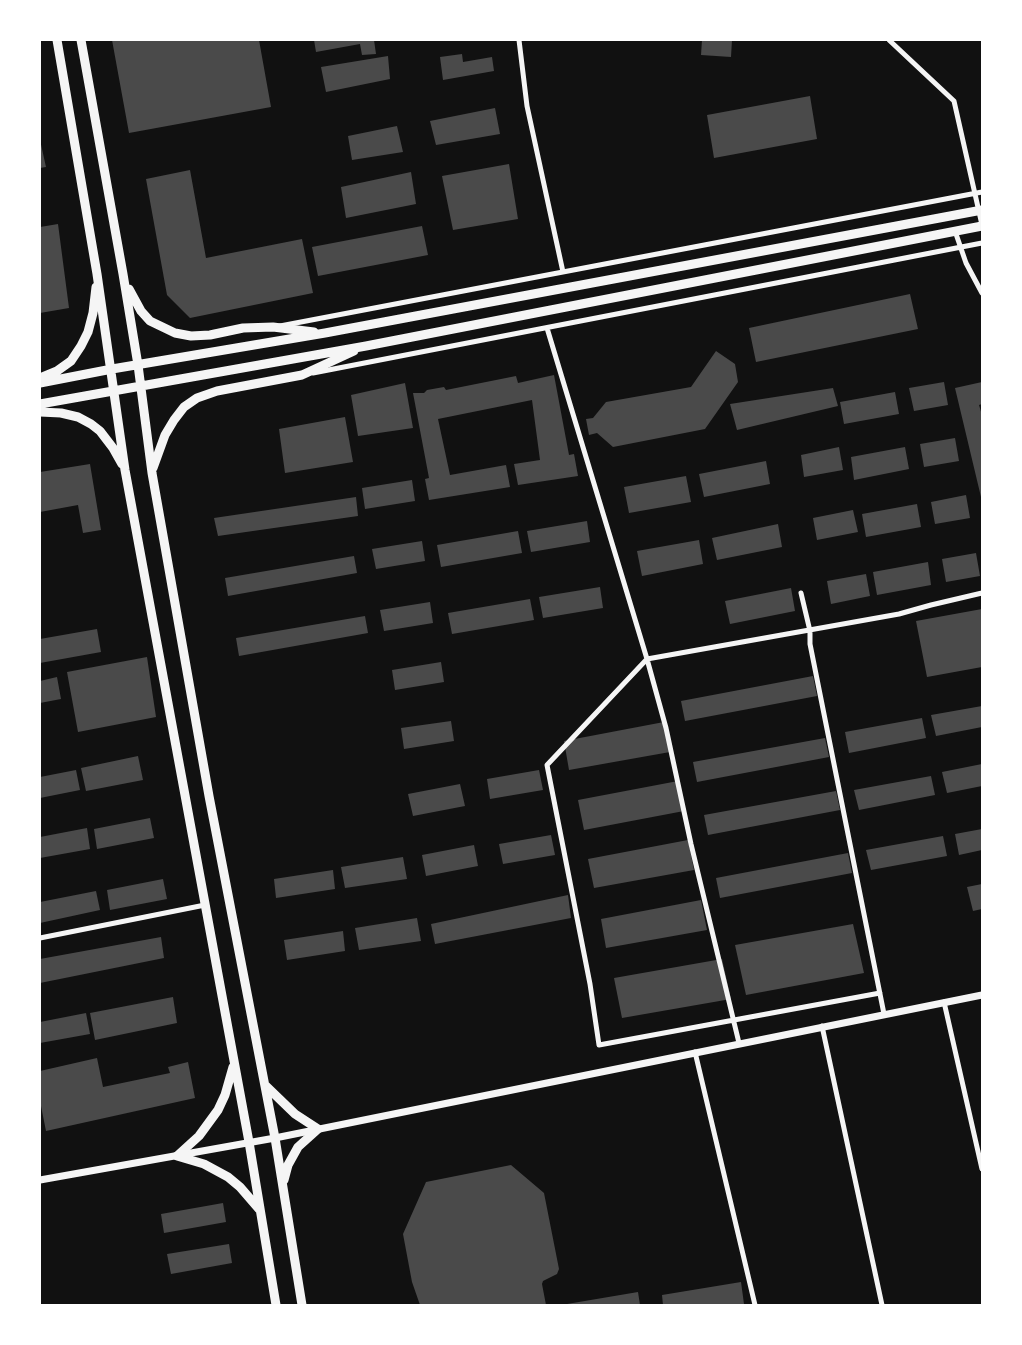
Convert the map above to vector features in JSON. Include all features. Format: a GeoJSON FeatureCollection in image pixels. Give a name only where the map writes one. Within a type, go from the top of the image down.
{"type":"FeatureCollection","features":[{"type":"Feature","properties":{"kind":"main road"},"geometry":{"type":"LineString","coordinates":[[57,40],[97,274],[125,470],[234,1063],[276,1305]]}},
{"type":"Feature","properties":{"kind":"main road"},"geometry":{"type":"LineString","coordinates":[[80,40],[123,274],[138,365],[152,473],[209,796],[275,1138],[302,1305]]}},
{"type":"Feature","properties":{"kind":"main road"},"geometry":{"type":"LineString","coordinates":[[40,383],[324,333],[981,211]]}},
{"type":"Feature","properties":{"kind":"main road"},"geometry":{"type":"LineString","coordinates":[[40,404],[114,389],[366,346],[982,226]]}},
{"type":"Feature","properties":{"kind":"main road"},"geometry":{"type":"LineString","coordinates":[[40,378],[70,361],[81,346],[88,332],[93,312],[97,274]]}},
{"type":"Feature","properties":{"kind":"main road"},"geometry":{"type":"LineString","coordinates":[[123,274],[132,296],[141,311],[150,321],[175,333],[191,336],[210,335],[243,328],[273,327],[324,333]]}},
{"type":"Feature","properties":{"kind":"main road"},"geometry":{"type":"LineString","coordinates":[[152,473],[157,453],[165,436],[184,407],[197,398],[217,391],[302,375],[366,346]]}},
{"type":"Feature","properties":{"kind":"main road"},"geometry":{"type":"LineString","coordinates":[[40,412],[78,418],[91,424],[100,431],[113,448],[125,470]]}},
{"type":"Feature","properties":{"kind":"main road"},"geometry":{"type":"LineString","coordinates":[[177,1156],[199,1136],[218,1110],[225,1095],[234,1063]]}},
{"type":"Feature","properties":{"kind":"main road"},"geometry":{"type":"LineString","coordinates":[[264,1084],[294,1114],[318,1129],[304,1140],[292,1156],[284,1175],[283,1186]]}},
{"type":"Feature","properties":{"kind":"main road"},"geometry":{"type":"LineString","coordinates":[[177,1156],[204,1164],[228,1177],[240,1187],[260,1211]]}},
{"type":"Feature","properties":{"kind":"street"},"geometry":{"type":"LineString","coordinates":[[519,40],[527,106],[563,272]]}},
{"type":"Feature","properties":{"kind":"street"},"geometry":{"type":"LineString","coordinates":[[889,40],[954,101],[975,194],[981,211],[982,226]]}},
{"type":"Feature","properties":{"kind":"street"},"geometry":{"type":"LineString","coordinates":[[273,327],[982,192]]}},
{"type":"Feature","properties":{"kind":"street"},"geometry":{"type":"LineString","coordinates":[[955,231],[966,263],[982,293]]}},
{"type":"Feature","properties":{"kind":"street"},"geometry":{"type":"LineString","coordinates":[[302,375],[982,243]]}},
{"type":"Feature","properties":{"kind":"street"},"geometry":{"type":"LineString","coordinates":[[548,328],[666,728],[691,844],[739,1043]]}},
{"type":"Feature","properties":{"kind":"street"},"geometry":{"type":"LineString","coordinates":[[801,593],[884,1014]]}},
{"type":"Feature","properties":{"kind":"street"},"geometry":{"type":"LineString","coordinates":[[880,993],[599,1045],[590,984],[548,765],[647,659],[899,614],[982,594]]}},
{"type":"Feature","properties":{"kind":"street"},"geometry":{"type":"LineString","coordinates":[[40,938],[205,905]]}},
{"type":"Feature","properties":{"kind":"street"},"geometry":{"type":"LineString","coordinates":[[40,1180],[275,1138],[982,995]]}},
{"type":"Feature","properties":{"kind":"street"},"geometry":{"type":"LineString","coordinates":[[944,1002],[982,1169]]}},
{"type":"Feature","properties":{"kind":"street"},"geometry":{"type":"LineString","coordinates":[[822,1026],[882,1305]]}},
{"type":"Feature","properties":{"kind":"street"},"geometry":{"type":"LineString","coordinates":[[696,1052],[755,1305]]}},
{"type":"Feature","properties":{"kind":"building"},"geometry":{"type":"Polygon","coordinates":[[[112,40],[259,40],[271,107],[129,133],[112,40]]]}},
{"type":"Feature","properties":{"kind":"building"},"geometry":{"type":"Polygon","coordinates":[[[314,40],[374,40],[376,54],[362,55],[360,44],[316,52],[314,40]]]}},
{"type":"Feature","properties":{"kind":"building"},"geometry":{"type":"Polygon","coordinates":[[[702,40],[732,40],[731,57],[701,55],[702,40]]]}},
{"type":"Feature","properties":{"kind":"building"},"geometry":{"type":"Polygon","coordinates":[[[462,54],[463,62],[492,57],[494,71],[443,80],[440,57],[462,54]]]}},
{"type":"Feature","properties":{"kind":"building"},"geometry":{"type":"Polygon","coordinates":[[[388,56],[390,79],[326,92],[321,67],[388,56]]]}},
{"type":"Feature","properties":{"kind":"building"},"geometry":{"type":"Polygon","coordinates":[[[810,96],[817,139],[714,158],[707,115],[810,96]]]}},
{"type":"Feature","properties":{"kind":"building"},"geometry":{"type":"Polygon","coordinates":[[[495,108],[500,134],[436,145],[430,121],[495,108]]]}},
{"type":"Feature","properties":{"kind":"building"},"geometry":{"type":"Polygon","coordinates":[[[397,126],[403,152],[352,160],[348,136],[397,126]]]}},
{"type":"Feature","properties":{"kind":"building"},"geometry":{"type":"Polygon","coordinates":[[[40,140],[46,167],[40,168],[40,140]]]}},
{"type":"Feature","properties":{"kind":"building"},"geometry":{"type":"Polygon","coordinates":[[[509,164],[518,219],[453,230],[442,176],[509,164]]]}},
{"type":"Feature","properties":{"kind":"building"},"geometry":{"type":"Polygon","coordinates":[[[190,170],[206,258],[302,239],[313,293],[190,318],[167,295],[146,179],[190,170]]]}},
{"type":"Feature","properties":{"kind":"building"},"geometry":{"type":"Polygon","coordinates":[[[411,172],[416,204],[346,218],[341,187],[411,172]]]}},
{"type":"Feature","properties":{"kind":"building"},"geometry":{"type":"Polygon","coordinates":[[[58,224],[69,308],[40,313],[40,227],[58,224]]]}},
{"type":"Feature","properties":{"kind":"building"},"geometry":{"type":"Polygon","coordinates":[[[422,226],[428,255],[318,276],[312,247],[422,226]]]}},
{"type":"Feature","properties":{"kind":"building"},"geometry":{"type":"Polygon","coordinates":[[[910,294],[918,329],[756,362],[749,328],[910,294]]]}},
{"type":"Feature","properties":{"kind":"building"},"geometry":{"type":"Polygon","coordinates":[[[716,351],[735,364],[738,382],[705,429],[613,447],[597,433],[589,435],[586,419],[593,418],[606,402],[691,387],[716,351]]]}},
{"type":"Feature","properties":{"kind":"building"},"geometry":{"type":"Polygon","coordinates":[[[554,375],[569,455],[574,454],[578,476],[518,485],[514,464],[540,460],[532,400],[438,419],[450,475],[506,465],[510,487],[429,500],[425,479],[429,478],[413,393],[424,393],[427,390],[444,387],[446,390],[516,376],[518,383],[554,375]]]}},
{"type":"Feature","properties":{"kind":"building"},"geometry":{"type":"Polygon","coordinates":[[[944,382],[948,405],[914,411],[909,388],[944,382]]]}},
{"type":"Feature","properties":{"kind":"building"},"geometry":{"type":"Polygon","coordinates":[[[982,382],[982,404],[979,405],[982,415],[981,497],[955,388],[982,382]]]}},
{"type":"Feature","properties":{"kind":"building"},"geometry":{"type":"Polygon","coordinates":[[[405,383],[413,428],[358,436],[351,395],[405,383]]]}},
{"type":"Feature","properties":{"kind":"building"},"geometry":{"type":"Polygon","coordinates":[[[833,388],[838,406],[737,430],[730,404],[833,388]]]}},
{"type":"Feature","properties":{"kind":"building"},"geometry":{"type":"Polygon","coordinates":[[[895,392],[899,414],[844,424],[840,402],[895,392]]]}},
{"type":"Feature","properties":{"kind":"building"},"geometry":{"type":"Polygon","coordinates":[[[345,417],[353,462],[285,473],[279,429],[345,417]]]}},
{"type":"Feature","properties":{"kind":"building"},"geometry":{"type":"Polygon","coordinates":[[[955,438],[959,461],[924,467],[920,444],[955,438]]]}},
{"type":"Feature","properties":{"kind":"building"},"geometry":{"type":"Polygon","coordinates":[[[839,447],[843,470],[804,477],[801,455],[839,447]]]}},
{"type":"Feature","properties":{"kind":"building"},"geometry":{"type":"Polygon","coordinates":[[[905,447],[909,469],[854,480],[851,457],[905,447]]]}},
{"type":"Feature","properties":{"kind":"building"},"geometry":{"type":"Polygon","coordinates":[[[766,461],[770,484],[704,497],[699,474],[766,461]]]}},
{"type":"Feature","properties":{"kind":"building"},"geometry":{"type":"Polygon","coordinates":[[[90,464],[101,530],[83,533],[78,505],[40,512],[40,472],[90,464]]]}},
{"type":"Feature","properties":{"kind":"building"},"geometry":{"type":"Polygon","coordinates":[[[686,476],[691,502],[629,513],[624,487],[686,476]]]}},
{"type":"Feature","properties":{"kind":"building"},"geometry":{"type":"Polygon","coordinates":[[[412,480],[415,501],[365,509],[362,488],[412,480]]]}},
{"type":"Feature","properties":{"kind":"building"},"geometry":{"type":"Polygon","coordinates":[[[966,495],[970,518],[935,524],[931,502],[966,495]]]}},
{"type":"Feature","properties":{"kind":"building"},"geometry":{"type":"Polygon","coordinates":[[[356,497],[358,516],[218,536],[214,518],[356,497]]]}},
{"type":"Feature","properties":{"kind":"building"},"geometry":{"type":"Polygon","coordinates":[[[917,504],[921,527],[866,537],[862,514],[917,504]]]}},
{"type":"Feature","properties":{"kind":"building"},"geometry":{"type":"Polygon","coordinates":[[[853,510],[858,532],[817,540],[813,518],[853,510]]]}},
{"type":"Feature","properties":{"kind":"building"},"geometry":{"type":"Polygon","coordinates":[[[587,521],[590,542],[531,552],[527,531],[587,521]]]}},
{"type":"Feature","properties":{"kind":"building"},"geometry":{"type":"Polygon","coordinates":[[[778,524],[782,547],[717,560],[712,538],[778,524]]]}},
{"type":"Feature","properties":{"kind":"building"},"geometry":{"type":"Polygon","coordinates":[[[518,531],[522,553],[441,567],[437,545],[518,531]]]}},
{"type":"Feature","properties":{"kind":"building"},"geometry":{"type":"Polygon","coordinates":[[[699,540],[703,564],[642,576],[637,551],[699,540]]]}},
{"type":"Feature","properties":{"kind":"building"},"geometry":{"type":"Polygon","coordinates":[[[422,541],[425,561],[376,569],[372,549],[422,541]]]}},
{"type":"Feature","properties":{"kind":"building"},"geometry":{"type":"Polygon","coordinates":[[[976,553],[980,576],[946,582],[942,559],[976,553]]]}},
{"type":"Feature","properties":{"kind":"building"},"geometry":{"type":"Polygon","coordinates":[[[354,556],[357,573],[228,596],[225,578],[354,556]]]}},
{"type":"Feature","properties":{"kind":"building"},"geometry":{"type":"Polygon","coordinates":[[[928,562],[931,585],[877,595],[873,572],[928,562]]]}},
{"type":"Feature","properties":{"kind":"building"},"geometry":{"type":"Polygon","coordinates":[[[866,574],[870,596],[831,604],[827,581],[866,574]]]}},
{"type":"Feature","properties":{"kind":"building"},"geometry":{"type":"Polygon","coordinates":[[[600,587],[603,608],[543,618],[539,597],[600,587]]]}},
{"type":"Feature","properties":{"kind":"building"},"geometry":{"type":"Polygon","coordinates":[[[791,588],[795,611],[730,624],[725,601],[791,588]]]}},
{"type":"Feature","properties":{"kind":"building"},"geometry":{"type":"Polygon","coordinates":[[[530,599],[534,620],[452,634],[448,613],[530,599]]]}},
{"type":"Feature","properties":{"kind":"building"},"geometry":{"type":"Polygon","coordinates":[[[430,602],[433,623],[384,631],[380,610],[430,602]]]}},
{"type":"Feature","properties":{"kind":"building"},"geometry":{"type":"Polygon","coordinates":[[[982,609],[982,667],[927,677],[916,621],[982,609]]]}},
{"type":"Feature","properties":{"kind":"building"},"geometry":{"type":"Polygon","coordinates":[[[365,616],[368,633],[239,656],[236,638],[365,616]]]}},
{"type":"Feature","properties":{"kind":"building"},"geometry":{"type":"Polygon","coordinates":[[[97,629],[101,652],[40,663],[40,639],[97,629]]]}},
{"type":"Feature","properties":{"kind":"building"},"geometry":{"type":"Polygon","coordinates":[[[147,657],[156,717],[78,732],[67,672],[147,657]]]}},
{"type":"Feature","properties":{"kind":"building"},"geometry":{"type":"Polygon","coordinates":[[[441,662],[444,682],[395,690],[392,670],[441,662]]]}},
{"type":"Feature","properties":{"kind":"building"},"geometry":{"type":"Polygon","coordinates":[[[813,676],[817,696],[685,721],[681,701],[813,676]]]}},
{"type":"Feature","properties":{"kind":"building"},"geometry":{"type":"Polygon","coordinates":[[[57,677],[61,699],[40,703],[40,681],[57,677]]]}},
{"type":"Feature","properties":{"kind":"building"},"geometry":{"type":"Polygon","coordinates":[[[982,706],[982,727],[936,736],[931,715],[982,706]]]}},
{"type":"Feature","properties":{"kind":"building"},"geometry":{"type":"Polygon","coordinates":[[[922,718],[926,738],[849,753],[845,732],[922,718]]]}},
{"type":"Feature","properties":{"kind":"building"},"geometry":{"type":"Polygon","coordinates":[[[451,721],[454,741],[404,749],[401,728],[451,721]]]}},
{"type":"Feature","properties":{"kind":"building"},"geometry":{"type":"Polygon","coordinates":[[[664,722],[670,752],[569,770],[564,741],[664,722]]]}},
{"type":"Feature","properties":{"kind":"building"},"geometry":{"type":"Polygon","coordinates":[[[825,738],[829,757],[697,782],[693,762],[825,738]]]}},
{"type":"Feature","properties":{"kind":"building"},"geometry":{"type":"Polygon","coordinates":[[[138,756],[143,780],[86,791],[81,768],[138,756]]]}},
{"type":"Feature","properties":{"kind":"building"},"geometry":{"type":"Polygon","coordinates":[[[982,764],[982,786],[947,793],[942,772],[982,764]]]}},
{"type":"Feature","properties":{"kind":"building"},"geometry":{"type":"Polygon","coordinates":[[[76,770],[80,790],[40,798],[40,777],[76,770]]]}},
{"type":"Feature","properties":{"kind":"building"},"geometry":{"type":"Polygon","coordinates":[[[539,770],[543,790],[490,799],[487,779],[539,770]]]}},
{"type":"Feature","properties":{"kind":"building"},"geometry":{"type":"Polygon","coordinates":[[[931,776],[935,795],[859,810],[854,790],[931,776]]]}},
{"type":"Feature","properties":{"kind":"building"},"geometry":{"type":"Polygon","coordinates":[[[678,781],[684,811],[584,830],[578,800],[678,781]]]}},
{"type":"Feature","properties":{"kind":"building"},"geometry":{"type":"Polygon","coordinates":[[[460,784],[465,806],[413,816],[408,794],[460,784]]]}},
{"type":"Feature","properties":{"kind":"building"},"geometry":{"type":"Polygon","coordinates":[[[836,791],[840,810],[708,835],[704,815],[836,791]]]}},
{"type":"Feature","properties":{"kind":"building"},"geometry":{"type":"Polygon","coordinates":[[[150,818],[154,838],[97,849],[94,829],[150,818]]]}},
{"type":"Feature","properties":{"kind":"building"},"geometry":{"type":"Polygon","coordinates":[[[87,828],[90,849],[40,858],[40,837],[87,828]]]}},
{"type":"Feature","properties":{"kind":"building"},"geometry":{"type":"Polygon","coordinates":[[[982,829],[982,850],[959,855],[955,834],[982,829]]]}},
{"type":"Feature","properties":{"kind":"building"},"geometry":{"type":"Polygon","coordinates":[[[551,835],[555,855],[503,864],[499,844],[551,835]]]}},
{"type":"Feature","properties":{"kind":"building"},"geometry":{"type":"Polygon","coordinates":[[[943,836],[947,856],[871,870],[866,850],[943,836]]]}},
{"type":"Feature","properties":{"kind":"building"},"geometry":{"type":"Polygon","coordinates":[[[688,840],[694,870],[594,888],[588,859],[688,840]]]}},
{"type":"Feature","properties":{"kind":"building"},"geometry":{"type":"Polygon","coordinates":[[[474,845],[478,866],[426,876],[422,855],[474,845]]]}},
{"type":"Feature","properties":{"kind":"building"},"geometry":{"type":"Polygon","coordinates":[[[848,853],[852,873],[720,898],[716,878],[848,853]]]}},
{"type":"Feature","properties":{"kind":"building"},"geometry":{"type":"Polygon","coordinates":[[[403,857],[407,879],[345,888],[341,867],[403,857]]]}},
{"type":"Feature","properties":{"kind":"building"},"geometry":{"type":"Polygon","coordinates":[[[333,870],[335,889],[276,898],[274,879],[333,870]]]}},
{"type":"Feature","properties":{"kind":"building"},"geometry":{"type":"Polygon","coordinates":[[[163,879],[167,899],[110,910],[107,890],[163,879]]]}},
{"type":"Feature","properties":{"kind":"building"},"geometry":{"type":"Polygon","coordinates":[[[982,884],[982,909],[973,911],[967,887],[982,884]]]}},
{"type":"Feature","properties":{"kind":"building"},"geometry":{"type":"Polygon","coordinates":[[[96,891],[100,910],[40,923],[40,902],[96,891]]]}},
{"type":"Feature","properties":{"kind":"building"},"geometry":{"type":"Polygon","coordinates":[[[568,895],[571,918],[435,944],[431,924],[568,895]]]}},
{"type":"Feature","properties":{"kind":"building"},"geometry":{"type":"Polygon","coordinates":[[[701,900],[707,930],[606,948],[601,919],[701,900]]]}},
{"type":"Feature","properties":{"kind":"building"},"geometry":{"type":"Polygon","coordinates":[[[417,918],[421,941],[359,950],[355,928],[417,918]]]}},
{"type":"Feature","properties":{"kind":"building"},"geometry":{"type":"Polygon","coordinates":[[[853,924],[864,973],[746,995],[735,945],[853,924]]]}},
{"type":"Feature","properties":{"kind":"building"},"geometry":{"type":"Polygon","coordinates":[[[343,931],[345,951],[287,960],[284,940],[343,931]]]}},
{"type":"Feature","properties":{"kind":"building"},"geometry":{"type":"Polygon","coordinates":[[[161,937],[164,958],[40,983],[40,959],[161,937]]]}},
{"type":"Feature","properties":{"kind":"building"},"geometry":{"type":"Polygon","coordinates":[[[722,959],[731,999],[622,1018],[614,978],[722,959]]]}},
{"type":"Feature","properties":{"kind":"building"},"geometry":{"type":"Polygon","coordinates":[[[173,997],[177,1023],[95,1040],[90,1013],[173,997]]]}},
{"type":"Feature","properties":{"kind":"building"},"geometry":{"type":"Polygon","coordinates":[[[86,1013],[90,1034],[40,1043],[40,1022],[86,1013]]]}},
{"type":"Feature","properties":{"kind":"building"},"geometry":{"type":"Polygon","coordinates":[[[97,1058],[103,1087],[170,1073],[168,1067],[188,1062],[195,1098],[46,1131],[40,1101],[40,1071],[97,1058]]]}},
{"type":"Feature","properties":{"kind":"building"},"geometry":{"type":"Polygon","coordinates":[[[511,1165],[544,1193],[559,1269],[557,1274],[543,1281],[546,1305],[420,1305],[412,1282],[403,1234],[426,1182],[511,1165]]]}},
{"type":"Feature","properties":{"kind":"building"},"geometry":{"type":"Polygon","coordinates":[[[223,1203],[226,1222],[164,1233],[161,1214],[223,1203]]]}},
{"type":"Feature","properties":{"kind":"building"},"geometry":{"type":"Polygon","coordinates":[[[229,1244],[232,1263],[171,1274],[167,1254],[229,1244]]]}},
{"type":"Feature","properties":{"kind":"building"},"geometry":{"type":"Polygon","coordinates":[[[741,1282],[744,1304],[663,1305],[662,1295],[741,1282]]]}},
{"type":"Feature","properties":{"kind":"building"},"geometry":{"type":"Polygon","coordinates":[[[638,1292],[640,1305],[567,1305],[567,1304],[638,1292]]]}}]}
